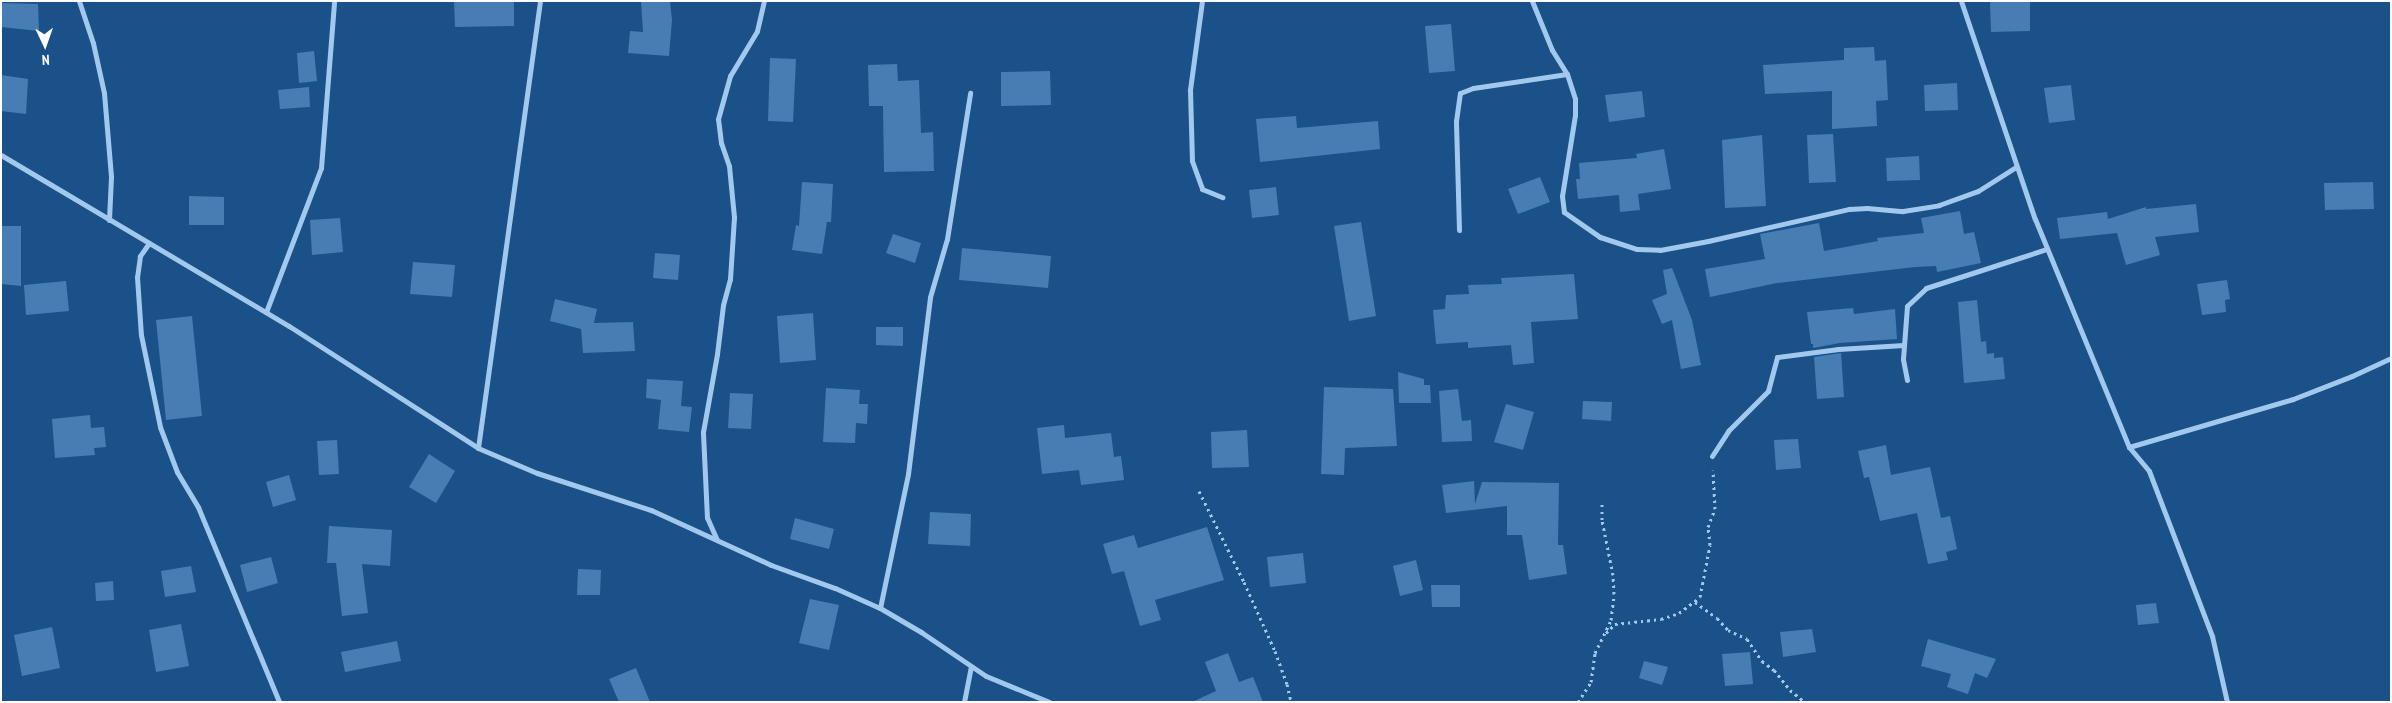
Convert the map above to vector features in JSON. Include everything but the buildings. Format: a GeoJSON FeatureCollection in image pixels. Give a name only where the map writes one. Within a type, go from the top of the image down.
{"type":"FeatureCollection","features":[{"type":"Feature","properties":{"kind":"street"},"geometry":{"type":"LineString","coordinates":[[79,1],[104,92],[111,177],[109,220]]}},
{"type":"Feature","properties":{"kind":"street"},"geometry":{"type":"LineString","coordinates":[[266,312],[321,168],[334,1]]}},
{"type":"Feature","properties":{"kind":"street"},"geometry":{"type":"LineString","coordinates":[[478,448],[540,1]]}},
{"type":"Feature","properties":{"kind":"street"},"geometry":{"type":"LineString","coordinates":[[717,541],[707,518],[703,432],[718,354],[723,305],[730,279],[734,217],[729,166],[718,132],[718,119],[730,76],[757,31],[764,1]]}},
{"type":"Feature","properties":{"kind":"street"},"geometry":{"type":"LineString","coordinates":[[1202,1],[1190,90],[1192,161],[1202,189],[1222,197]]}},
{"type":"Feature","properties":{"kind":"street"},"geometry":{"type":"LineString","coordinates":[[1532,1],[1552,50],[1567,74],[1575,100],[1575,115],[1562,196],[1564,212],[1600,237],[1637,249],[1660,250],[1688,246],[1849,209],[1868,208],[1903,211],[1939,205],[1978,191],[2016,167]]}},
{"type":"Feature","properties":{"kind":"street"},"geometry":{"type":"LineString","coordinates":[[1961,1],[2016,167],[2047,249],[2129,447],[2149,471],[2212,636],[2227,702]]}},
{"type":"Feature","properties":{"kind":"street"},"geometry":{"type":"LineString","coordinates":[[1459,230],[1456,121],[1460,93],[1472,88],[1567,74]]}},
{"type":"Feature","properties":{"kind":"street"},"geometry":{"type":"LineString","coordinates":[[880,608],[908,474],[930,297],[947,239],[970,93]]}},
{"type":"Feature","properties":{"kind":"street"},"geometry":{"type":"LineString","coordinates":[[1,155],[266,312],[478,448],[537,473],[651,510],[771,565],[835,588],[880,608],[921,632],[986,676],[1049,702]]}},
{"type":"Feature","properties":{"kind":"street"},"geometry":{"type":"LineString","coordinates":[[148,243],[140,256],[136,277],[142,335],[160,427],[177,472],[198,507],[279,702]]}},
{"type":"Feature","properties":{"kind":"street"},"geometry":{"type":"LineString","coordinates":[[1907,380],[1903,360],[1907,306],[1926,288],[2047,249]]}},
{"type":"Feature","properties":{"kind":"street"},"geometry":{"type":"LineString","coordinates":[[1712,456],[1728,431],[1768,391],[1777,357],[1838,349],[1904,345]]}},
{"type":"Feature","properties":{"kind":"street"},"geometry":{"type":"LineString","coordinates":[[2129,447],[2293,399],[2352,376],[2391,358]]}},
{"type":"Feature","properties":{"kind":"street"},"geometry":{"type":"LineString","coordinates":[[964,702],[971,667]]}},
{"type":"Feature","properties":{"kind":"path"},"geometry":{"type":"LineString","coordinates":[[1606,633],[1615,624],[1661,619],[1679,614],[1700,598],[1704,588],[1710,545],[1708,527],[1715,510],[1712,456]]}},
{"type":"Feature","properties":{"kind":"path"},"geometry":{"type":"LineString","coordinates":[[1200,491],[1275,651],[1287,684],[1290,702]]}},
{"type":"Feature","properties":{"kind":"path"},"geometry":{"type":"LineString","coordinates":[[1578,702],[1591,682],[1595,653],[1606,633],[1613,602],[1613,575],[1602,520],[1602,500]]}},
{"type":"Feature","properties":{"kind":"path"},"geometry":{"type":"LineString","coordinates":[[1694,602],[1717,618],[1728,630],[1747,639],[1762,661],[1774,670],[1790,690],[1805,702]]}}]}
